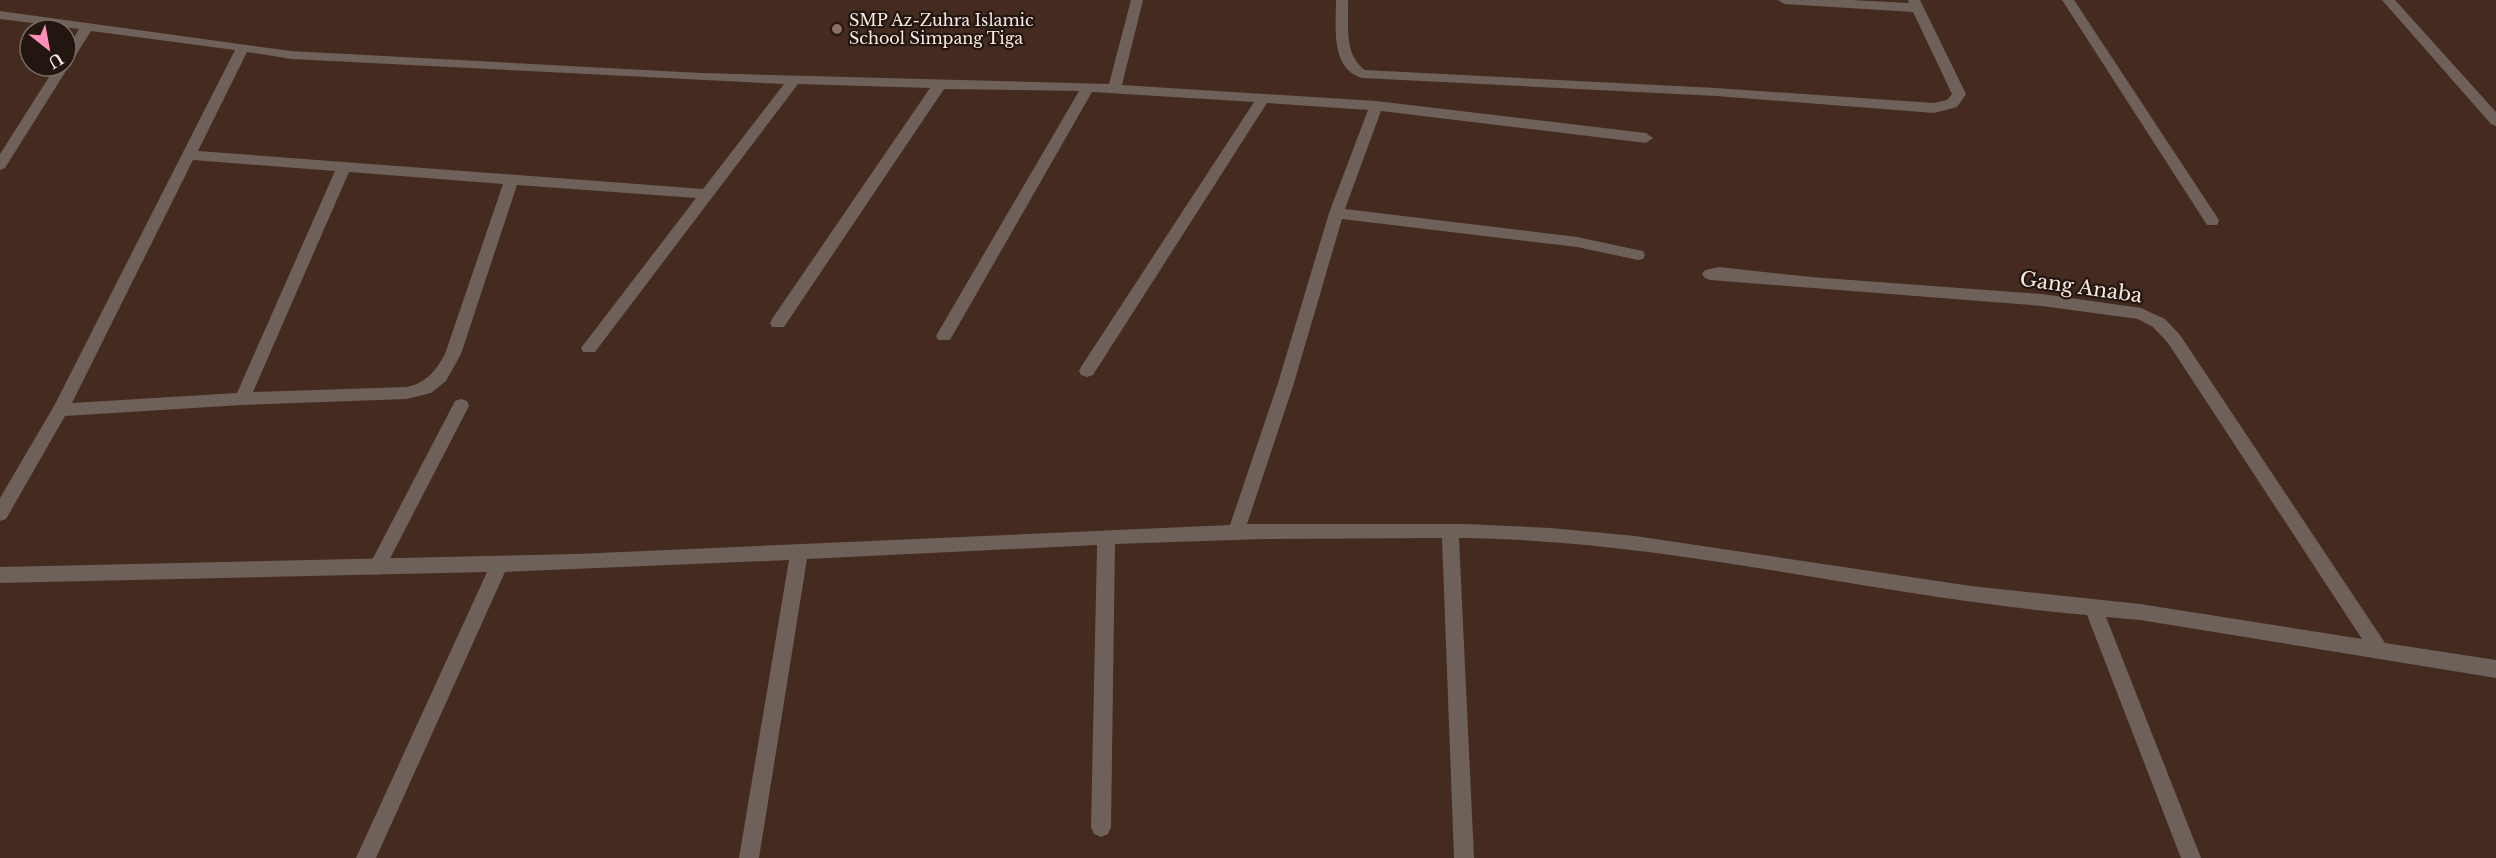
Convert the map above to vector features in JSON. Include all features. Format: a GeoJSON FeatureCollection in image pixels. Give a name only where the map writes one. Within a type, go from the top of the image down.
{"type":"FeatureCollection","features":[{"type":"Feature","properties":{"kind":"street"},"geometry":{"type":"LineString","coordinates":[[1114,89],[1137,0]]}},
{"type":"Feature","properties":{"kind":"street"},"geometry":{"type":"LineString","coordinates":[[1342,0],[1344,53],[1347,63],[1362,74],[1716,92],[1934,108],[1952,105],[1957,100],[1959,94],[1916,4],[1784,0]]}},
{"type":"Feature","properties":{"kind":"street"},"geometry":{"type":"LineString","coordinates":[[2068,0],[2212,221]]}},
{"type":"Feature","properties":{"kind":"street"},"geometry":{"type":"LineString","coordinates":[[2388,0],[2496,121]]}},
{"type":"Feature","properties":{"kind":"street"},"geometry":{"type":"LineString","coordinates":[[0,15],[291,55],[794,81],[1088,87],[1376,106],[1646,138]]}},
{"type":"Feature","properties":{"kind":"street"},"geometry":{"type":"LineString","coordinates":[[78,42],[88,26]]}},
{"type":"Feature","properties":{"kind":"street"},"geometry":{"type":"LineString","coordinates":[[0,514],[60,410],[243,47]]}},
{"type":"Feature","properties":{"kind":"street"},"geometry":{"type":"LineString","coordinates":[[0,165],[55,78]]}},
{"type":"Feature","properties":{"kind":"street"},"geometry":{"type":"LineString","coordinates":[[589,348],[794,81]]}},
{"type":"Feature","properties":{"kind":"street"},"geometry":{"type":"LineString","coordinates":[[778,323],[940,84]]}},
{"type":"Feature","properties":{"kind":"street"},"geometry":{"type":"LineString","coordinates":[[944,336],[1088,87]]}},
{"type":"Feature","properties":{"kind":"street"},"geometry":{"type":"LineString","coordinates":[[1087,371],[1264,98]]}},
{"type":"Feature","properties":{"kind":"street"},"geometry":{"type":"LineString","coordinates":[[1236,532],[1286,384],[1336,213],[1376,106]]}},
{"type":"Feature","properties":{"kind":"street"},"geometry":{"type":"LineString","coordinates":[[190,154],[708,194]]}},
{"type":"Feature","properties":{"kind":"street"},"geometry":{"type":"LineString","coordinates":[[242,399],[344,166]]}},
{"type":"Feature","properties":{"kind":"street"},"geometry":{"type":"LineString","coordinates":[[60,410],[242,399],[407,393],[434,386],[453,354],[512,179]]}},
{"type":"Feature","properties":{"kind":"street"},"geometry":{"type":"LineString","coordinates":[[1336,213],[1577,242],[1638,255]]}},
{"type":"Feature","properties":{"kind":"street","name":"Gang Anaba"},"geometry":{"type":"LineString","coordinates":[[1710,274],[2042,300],[2141,314],[2159,323],[2174,339],[2380,651]]}},
{"type":"Feature","properties":{"kind":"street"},"geometry":{"type":"LineString","coordinates":[[377,567],[461,406]]}},
{"type":"Feature","properties":{"kind":"street"},"geometry":{"type":"LineString","coordinates":[[1450,531],[1464,858]]}},
{"type":"Feature","properties":{"kind":"street"},"geometry":{"type":"LineString","coordinates":[[0,575],[654,559],[1236,532],[1450,531],[1605,540],[2094,609],[2140,612],[2496,669]]}},
{"type":"Feature","properties":{"kind":"street"},"geometry":{"type":"LineString","coordinates":[[1101,827],[1106,538]]}},
{"type":"Feature","properties":{"kind":"street"},"geometry":{"type":"LineString","coordinates":[[749,858],[799,552]]}},
{"type":"Feature","properties":{"kind":"street"},"geometry":{"type":"LineString","coordinates":[[366,858],[500,563]]}},
{"type":"Feature","properties":{"kind":"street"},"geometry":{"type":"LineString","coordinates":[[2094,609],[2191,858]]}},
{"type":"Feature","properties":{"kind":"place","name":"SMP Az-Zuhra Islamic School Simpang Tiga"},"geometry":{"type":"Point","coordinates":[837,29]}}]}
